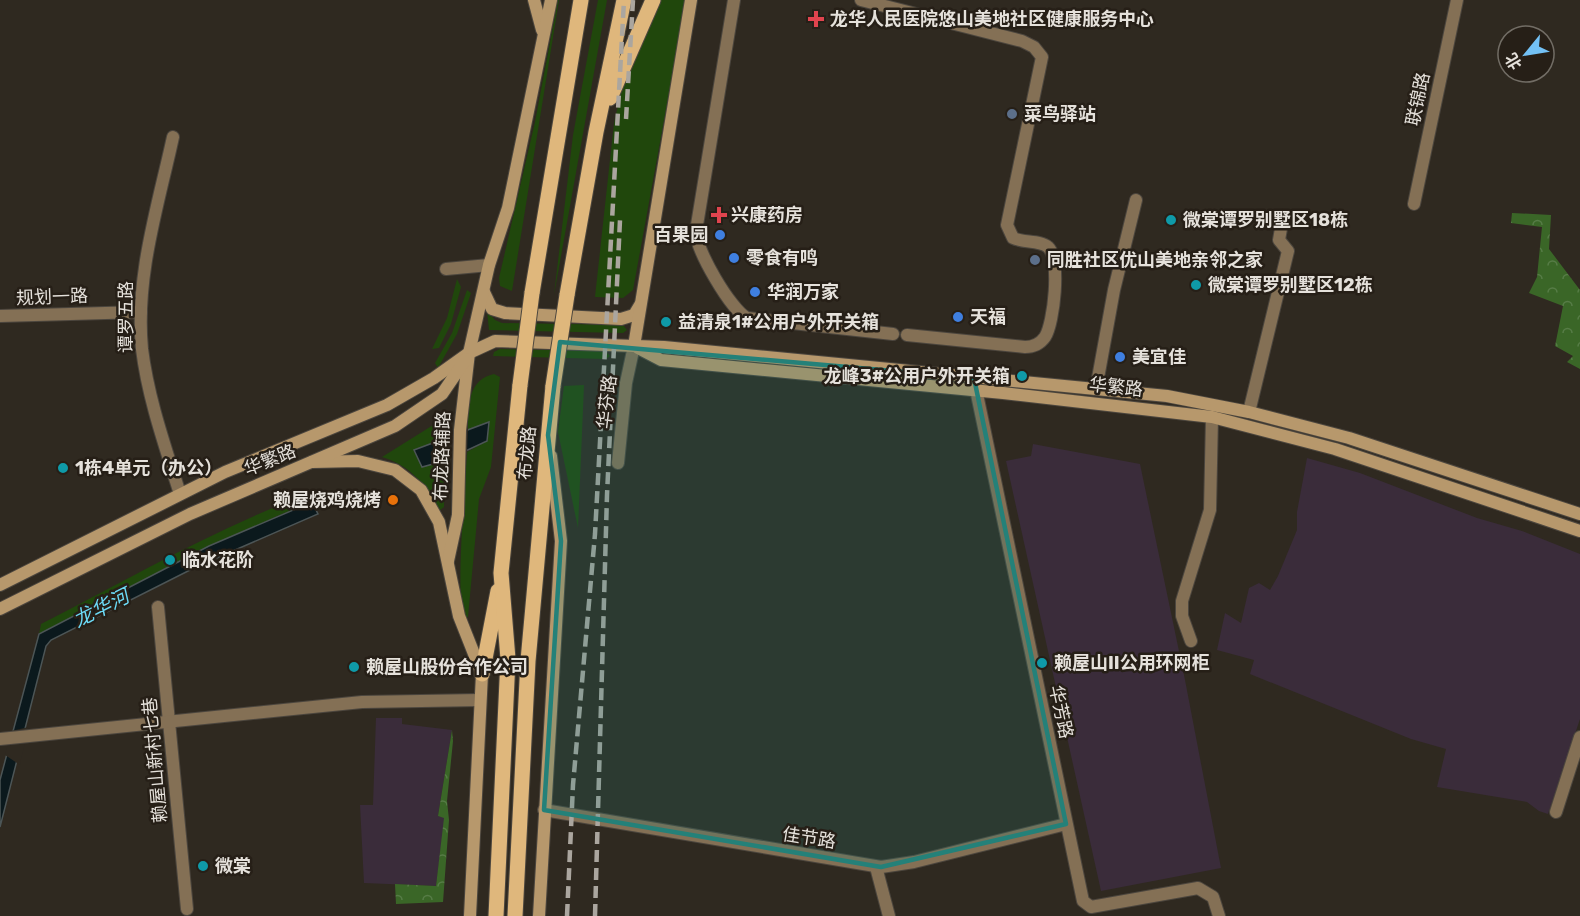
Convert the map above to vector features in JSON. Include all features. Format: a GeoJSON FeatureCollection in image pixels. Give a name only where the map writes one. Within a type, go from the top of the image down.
{"type":"FeatureCollection","features":[{"type":"Feature","properties":{"kind":"main road"},"geometry":{"type":"LineString","coordinates":[[534,0],[540,12],[543,43]]}},
{"type":"Feature","properties":{"kind":"main road","name":"布龙路辅路"},"geometry":{"type":"LineString","coordinates":[[470,916],[482,674],[463,630],[448,561],[458,515],[460,430],[469,353],[489,266],[508,208],[551,0]]}},
{"type":"Feature","properties":{"kind":"main road","name":"布龙路"},"geometry":{"type":"LineString","coordinates":[[496,916],[508,659],[501,573],[520,385],[532,293],[581,0]]}},
{"type":"Feature","properties":{"kind":"main road","name":"布龙路"},"geometry":{"type":"LineString","coordinates":[[515,916],[528,661],[553,386],[596,132],[624,0]]}},
{"type":"Feature","properties":{"kind":"main road"},"geometry":{"type":"LineString","coordinates":[[596,132],[653,0]]}},
{"type":"Feature","properties":{"kind":"main road"},"geometry":{"type":"LineString","coordinates":[[634,346],[691,0]]}},
{"type":"Feature","properties":{"kind":"main road"},"geometry":{"type":"LineString","coordinates":[[484,292],[492,309],[505,313],[621,319],[634,315],[640,304]]}},
{"type":"Feature","properties":{"kind":"main road","name":"华繁路"},"geometry":{"type":"LineString","coordinates":[[0,585],[180,494],[312,438],[407,394],[469,353],[495,341],[634,346],[1167,396],[1249,412],[1395,451],[1580,514]]}},
{"type":"Feature","properties":{"kind":"main road","name":"华繁路"},"geometry":{"type":"LineString","coordinates":[[634,346],[662,360],[1212,417],[1335,449],[1580,531]]}},
{"type":"Feature","properties":{"kind":"main road","name":"华繁路"},"geometry":{"type":"LineString","coordinates":[[0,609],[190,514],[395,426],[435,401],[449,386],[469,353]]}},
{"type":"Feature","properties":{"kind":"main road"},"geometry":{"type":"LineString","coordinates":[[539,916],[561,541],[548,435]]}},
{"type":"Feature","properties":{"kind":"main road"},"geometry":{"type":"LineString","coordinates":[[312,438],[316,461],[366,462],[387,467],[409,478],[421,490],[433,509],[442,533],[448,561]]}},
{"type":"Feature","properties":{"kind":"main road"},"geometry":{"type":"LineString","coordinates":[[482,674],[501,573]]}},
{"type":"Feature","properties":{"kind":"street"},"geometry":{"type":"LineString","coordinates":[[734,0],[696,231],[699,249],[738,312],[747,318],[893,334]]}},
{"type":"Feature","properties":{"kind":"street"},"geometry":{"type":"LineString","coordinates":[[861,0],[1022,41],[1034,47],[1042,57],[1008,225],[1013,238],[1043,244],[1054,256],[1056,272],[1047,334],[1038,344],[1025,347],[907,335]]}},
{"type":"Feature","properties":{"kind":"street","name":"联锦路"},"geometry":{"type":"LineString","coordinates":[[1414,204],[1457,0]]}},
{"type":"Feature","properties":{"kind":"street","name":"谭罗五路"},"geometry":{"type":"LineString","coordinates":[[173,137],[147,255],[141,312],[142,348],[149,388],[180,494]]}},
{"type":"Feature","properties":{"kind":"street"},"geometry":{"type":"LineString","coordinates":[[1096,389],[1114,290],[1136,200]]}},
{"type":"Feature","properties":{"kind":"street"},"geometry":{"type":"LineString","coordinates":[[1249,412],[1288,251],[1279,240],[1283,217]]}},
{"type":"Feature","properties":{"kind":"street"},"geometry":{"type":"LineString","coordinates":[[446,268],[489,266]]}},
{"type":"Feature","properties":{"kind":"street","name":"规划一路"},"geometry":{"type":"LineString","coordinates":[[0,316],[141,312]]}},
{"type":"Feature","properties":{"kind":"street","name":"华芬路"},"geometry":{"type":"LineString","coordinates":[[618,464],[626,383],[634,346]]}},
{"type":"Feature","properties":{"kind":"street","name":"华芳路"},"geometry":{"type":"LineString","coordinates":[[974,378],[1082,896],[1087,905],[1091,907],[1198,888],[1213,897],[1219,916]]}},
{"type":"Feature","properties":{"kind":"street"},"geometry":{"type":"LineString","coordinates":[[1191,641],[1182,616],[1182,601],[1210,510],[1212,417]]}},
{"type":"Feature","properties":{"kind":"street","name":"赖屋山新村七巷"},"geometry":{"type":"LineString","coordinates":[[158,607],[187,909]]}},
{"type":"Feature","properties":{"kind":"street"},"geometry":{"type":"LineString","coordinates":[[5,739],[169,720],[362,702],[480,700]]}},
{"type":"Feature","properties":{"kind":"street"},"geometry":{"type":"LineString","coordinates":[[1556,812],[1580,737]]}},
{"type":"Feature","properties":{"kind":"street","name":"佳节路"},"geometry":{"type":"LineString","coordinates":[[544,810],[876,867],[914,862],[1066,824]]}},
{"type":"Feature","properties":{"kind":"street"},"geometry":{"type":"LineString","coordinates":[[876,867],[889,916]]}},
{"type":"Feature","properties":{"kind":"highlighted area"},"geometry":{"type":"Polygon","coordinates":[[[560,342],[974,378],[1066,824],[881,867],[544,810],[561,541],[548,435],[560,342]]]}},
{"type":"Feature","properties":{"kind":"shaded area"},"geometry":{"type":"Polygon","coordinates":[[[1033,444],[1140,464],[1221,868],[1101,891],[1006,461],[1031,456],[1033,444]]]}},
{"type":"Feature","properties":{"kind":"shaded area"},"geometry":{"type":"Polygon","coordinates":[[[1307,458],[1360,473],[1477,518],[1522,531],[1580,554],[1580,719],[1548,814],[1539,811],[1527,802],[1437,787],[1446,749],[1411,739],[1250,674],[1254,660],[1217,650],[1225,613],[1241,623],[1249,588],[1259,583],[1270,590],[1278,576],[1297,530],[1297,512],[1307,458]]]}},
{"type":"Feature","properties":{"kind":"shaded area"},"geometry":{"type":"Polygon","coordinates":[[[376,718],[402,718],[402,724],[452,730],[438,816],[445,817],[436,886],[364,883],[360,805],[373,805],[376,718]]]}},
{"type":"Feature","properties":{"kind":"green space"},"geometry":{"type":"Polygon","coordinates":[[[558,0],[512,291],[500,286],[499,278],[535,122],[558,0]]]}},
{"type":"Feature","properties":{"kind":"green space"},"geometry":{"type":"Polygon","coordinates":[[[598,0],[607,0],[554,295],[573,135],[598,0]]]}},
{"type":"Feature","properties":{"kind":"green space"},"geometry":{"type":"Polygon","coordinates":[[[659,0],[686,0],[633,290],[623,298],[595,297],[614,123],[623,84],[659,0]]]}},
{"type":"Feature","properties":{"kind":"green space"},"geometry":{"type":"Polygon","coordinates":[[[1512,213],[1551,215],[1549,249],[1580,290],[1580,369],[1567,362],[1573,356],[1555,346],[1563,306],[1529,293],[1537,277],[1542,227],[1511,223],[1512,213]]]}},
{"type":"Feature","properties":{"kind":"green space"},"geometry":{"type":"Polygon","coordinates":[[[457,279],[461,287],[451,324],[439,348],[432,349],[447,318],[457,279]]]}},
{"type":"Feature","properties":{"kind":"green space"},"geometry":{"type":"Polygon","coordinates":[[[467,290],[471,293],[457,334],[438,368],[435,363],[452,333],[467,290]]]}},
{"type":"Feature","properties":{"kind":"green space"},"geometry":{"type":"Polygon","coordinates":[[[487,311],[495,320],[502,323],[623,325],[627,330],[623,333],[489,330],[487,311]]]}},
{"type":"Feature","properties":{"kind":"green space"},"geometry":{"type":"Polygon","coordinates":[[[500,349],[605,351],[610,356],[606,359],[493,356],[494,352],[500,349]]]}},
{"type":"Feature","properties":{"kind":"green space"},"geometry":{"type":"Polygon","coordinates":[[[494,374],[500,377],[491,467],[479,499],[468,617],[465,618],[462,608],[461,566],[467,452],[487,441],[489,422],[468,432],[470,397],[478,382],[494,374]]]}},
{"type":"Feature","properties":{"kind":"green space"},"geometry":{"type":"Polygon","coordinates":[[[584,385],[578,528],[558,432],[564,386],[584,385]]]}},
{"type":"Feature","properties":{"kind":"green space"},"geometry":{"type":"Polygon","coordinates":[[[446,417],[444,507],[440,510],[416,477],[401,465],[382,457],[446,417]]]}},
{"type":"Feature","properties":{"kind":"green space"},"geometry":{"type":"Polygon","coordinates":[[[308,494],[312,502],[277,516],[39,634],[41,624],[140,572],[238,523],[308,494]]]}},
{"type":"Feature","properties":{"kind":"green space"},"geometry":{"type":"Polygon","coordinates":[[[452,730],[443,902],[396,904],[395,884],[436,886],[444,818],[438,816],[452,730]]]}},
{"type":"Feature","properties":{"kind":"water"},"geometry":{"type":"Polygon","coordinates":[[[489,422],[487,441],[444,461],[422,467],[414,450],[489,422]]]}},
{"type":"Feature","properties":{"kind":"water","name":"龙华河"},"geometry":{"type":"Polygon","coordinates":[[[312,502],[318,514],[196,567],[51,640],[46,646],[0,827],[0,780],[39,634],[209,546],[312,502]]]}},
{"type":"Feature","properties":{"kind":"pier"},"geometry":{"type":"Polygon","coordinates":[[[468,428],[467,455],[444,464],[445,436],[468,428]]]}},
{"type":"Feature","properties":{"kind":"pier"},"geometry":{"type":"Polygon","coordinates":[[[29,727],[20,765],[5,755],[11,731],[29,727]]]}},
{"type":"Feature","properties":{"kind":"railway"},"geometry":{"type":"LineString","coordinates":[[567,916],[573,785],[595,534],[624,0]]}},
{"type":"Feature","properties":{"kind":"railway"},"geometry":{"type":"LineString","coordinates":[[626,119],[633,0]]}},
{"type":"Feature","properties":{"kind":"railway"},"geometry":{"type":"LineString","coordinates":[[595,916],[607,495],[620,220]]}},
{"type":"Feature","properties":{"kind":"place","name":"龙华人民医院悠山美地社区健康服务中心"},"geometry":{"type":"Point","coordinates":[816,19]}},
{"type":"Feature","properties":{"kind":"place","name":"菜鸟驿站"},"geometry":{"type":"Point","coordinates":[1012,114]}},
{"type":"Feature","properties":{"kind":"place","name":"兴康药房"},"geometry":{"type":"Point","coordinates":[719,215]}},
{"type":"Feature","properties":{"kind":"place","name":"微棠谭罗别墅区18栋"},"geometry":{"type":"Point","coordinates":[1171,220]}},
{"type":"Feature","properties":{"kind":"place","name":"百果园"},"geometry":{"type":"Point","coordinates":[720,235]}},
{"type":"Feature","properties":{"kind":"place","name":"零食有鸣"},"geometry":{"type":"Point","coordinates":[734,258]}},
{"type":"Feature","properties":{"kind":"place","name":"同胜社区优山美地亲邻之家"},"geometry":{"type":"Point","coordinates":[1035,260]}},
{"type":"Feature","properties":{"kind":"place","name":"微棠谭罗别墅区12栋"},"geometry":{"type":"Point","coordinates":[1196,285]}},
{"type":"Feature","properties":{"kind":"place","name":"华润万家"},"geometry":{"type":"Point","coordinates":[755,292]}},
{"type":"Feature","properties":{"kind":"place","name":"天福"},"geometry":{"type":"Point","coordinates":[958,317]}},
{"type":"Feature","properties":{"kind":"place","name":"益清泉1#公用户外开关箱"},"geometry":{"type":"Point","coordinates":[666,322]}},
{"type":"Feature","properties":{"kind":"place","name":"美宜佳"},"geometry":{"type":"Point","coordinates":[1120,357]}},
{"type":"Feature","properties":{"kind":"place","name":"龙峰3#公用户外开关箱"},"geometry":{"type":"Point","coordinates":[1022,376]}},
{"type":"Feature","properties":{"kind":"place","name":"1栋4单元（办公）"},"geometry":{"type":"Point","coordinates":[63,468]}},
{"type":"Feature","properties":{"kind":"place","name":"赖屋烧鸡烧烤"},"geometry":{"type":"Point","coordinates":[393,500]}},
{"type":"Feature","properties":{"kind":"place","name":"临水花阶"},"geometry":{"type":"Point","coordinates":[170,560]}},
{"type":"Feature","properties":{"kind":"place","name":"赖屋山II公用环网柜"},"geometry":{"type":"Point","coordinates":[1042,663]}},
{"type":"Feature","properties":{"kind":"place","name":"赖屋山股份合作公司"},"geometry":{"type":"Point","coordinates":[354,667]}},
{"type":"Feature","properties":{"kind":"place","name":"微棠"},"geometry":{"type":"Point","coordinates":[203,866]}}]}
